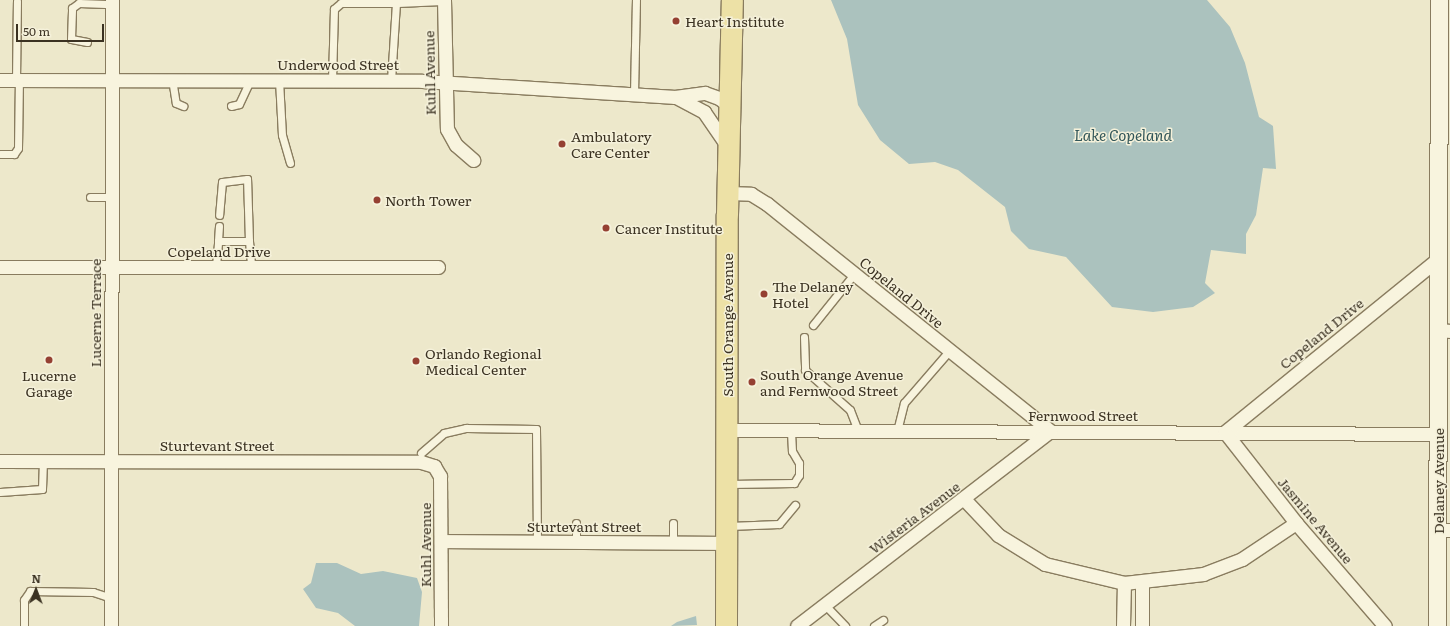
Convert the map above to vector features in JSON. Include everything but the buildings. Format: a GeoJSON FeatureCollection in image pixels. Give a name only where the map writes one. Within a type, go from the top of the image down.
{"type":"FeatureCollection","features":[{"type":"Feature","properties":{"kind":"main road","name":"South Orange Avenue"},"geometry":{"type":"LineString","coordinates":[[726,626],[728,147],[732,0]]}},
{"type":"Feature","properties":{"kind":"street","name":"Delaney Avenue"},"geometry":{"type":"LineString","coordinates":[[1437,626],[1444,530],[1438,434],[1444,330],[1438,259],[1439,0]]}},
{"type":"Feature","properties":{"kind":"street","name":"Kuhl Avenue"},"geometry":{"type":"LineString","coordinates":[[444,1],[445,117],[450,138],[473,160]]}},
{"type":"Feature","properties":{"kind":"street","name":"Lucerne Terrace"},"geometry":{"type":"LineString","coordinates":[[111,626],[110,461],[112,2]]}},
{"type":"Feature","properties":{"kind":"street","name":"Underwood Street"},"geometry":{"type":"LineString","coordinates":[[0,80],[111,79],[391,81],[675,97],[705,93],[719,98],[730,107]]}},
{"type":"Feature","properties":{"kind":"street","name":"Underwood Street"},"geometry":{"type":"LineString","coordinates":[[675,97],[704,112],[728,147]]}},
{"type":"Feature","properties":{"kind":"street","name":"Copeland Drive"},"geometry":{"type":"LineString","coordinates":[[728,193],[747,193],[760,199],[1050,431]]}},
{"type":"Feature","properties":{"kind":"street","name":"Copeland Drive"},"geometry":{"type":"LineString","coordinates":[[1225,432],[1438,259]]}},
{"type":"Feature","properties":{"kind":"street","name":"Copeland Drive"},"geometry":{"type":"LineString","coordinates":[[0,267],[438,267]]}},
{"type":"Feature","properties":{"kind":"street","name":"Fernwood Street"},"geometry":{"type":"LineString","coordinates":[[727,430],[1438,434]]}},
{"type":"Feature","properties":{"kind":"street","name":"Wisteria Avenue"},"geometry":{"type":"LineString","coordinates":[[797,626],[964,499],[1050,431]]}},
{"type":"Feature","properties":{"kind":"street","name":"Jasmine Avenue"},"geometry":{"type":"LineString","coordinates":[[1225,432],[1296,523],[1385,626]]}},
{"type":"Feature","properties":{"kind":"street","name":"Sturtevant Street"},"geometry":{"type":"LineString","coordinates":[[0,461],[421,462],[434,466]]}},
{"type":"Feature","properties":{"kind":"street","name":"Kuhl Avenue"},"geometry":{"type":"LineString","coordinates":[[434,466],[440,476],[441,626]]}},
{"type":"Feature","properties":{"kind":"street"},"geometry":{"type":"LineString","coordinates":[[964,499],[998,534],[1045,564],[1124,584],[1142,583],[1203,574],[1242,559],[1296,523]]}},
{"type":"Feature","properties":{"kind":"street","name":"Sturtevant Street"},"geometry":{"type":"LineString","coordinates":[[441,541],[673,543],[726,534]]}},
{"type":"Feature","properties":{"kind":"street"},"geometry":{"type":"LineString","coordinates":[[1142,583],[1142,626]]}},
{"type":"Feature","properties":{"kind":"street"},"geometry":{"type":"LineString","coordinates":[[1123,626],[1124,584]]}},
{"type":"Feature","properties":{"kind":"lane"},"geometry":{"type":"LineString","coordinates":[[634,94],[636,0]]}},
{"type":"Feature","properties":{"kind":"lane"},"geometry":{"type":"LineString","coordinates":[[0,154],[14,154],[18,148],[17,1]]}},
{"type":"Feature","properties":{"kind":"lane"},"geometry":{"type":"LineString","coordinates":[[332,80],[336,5],[444,1]]}},
{"type":"Feature","properties":{"kind":"lane"},"geometry":{"type":"LineString","coordinates":[[87,42],[71,39],[72,8],[79,3],[112,2]]}},
{"type":"Feature","properties":{"kind":"lane"},"geometry":{"type":"LineString","coordinates":[[391,81],[396,3]]}},
{"type":"Feature","properties":{"kind":"lane"},"geometry":{"type":"LineString","coordinates":[[172,80],[176,103],[183,106]]}},
{"type":"Feature","properties":{"kind":"lane"},"geometry":{"type":"LineString","coordinates":[[231,106],[239,104],[250,80]]}},
{"type":"Feature","properties":{"kind":"lane"},"geometry":{"type":"LineString","coordinates":[[279,80],[282,135],[290,163]]}},
{"type":"Feature","properties":{"kind":"lane"},"geometry":{"type":"LineString","coordinates":[[219,216],[222,182],[247,179],[250,266]]}},
{"type":"Feature","properties":{"kind":"lane"},"geometry":{"type":"LineString","coordinates":[[90,197],[111,197]]}},
{"type":"Feature","properties":{"kind":"lane"},"geometry":{"type":"LineString","coordinates":[[216,266],[219,226]]}},
{"type":"Feature","properties":{"kind":"lane"},"geometry":{"type":"LineString","coordinates":[[218,241],[249,241]]}},
{"type":"Feature","properties":{"kind":"lane"},"geometry":{"type":"LineString","coordinates":[[813,325],[854,274]]}},
{"type":"Feature","properties":{"kind":"lane"},"geometry":{"type":"LineString","coordinates":[[804,337],[805,370],[850,410],[858,431]]}},
{"type":"Feature","properties":{"kind":"lane"},"geometry":{"type":"LineString","coordinates":[[897,431],[904,403],[949,351]]}},
{"type":"Feature","properties":{"kind":"lane"},"geometry":{"type":"LineString","coordinates":[[421,453],[444,433],[466,428],[536,429],[537,542]]}},
{"type":"Feature","properties":{"kind":"lane"},"geometry":{"type":"LineString","coordinates":[[727,484],[794,483],[799,475],[799,464],[792,451],[791,430]]}},
{"type":"Feature","properties":{"kind":"lane"},"geometry":{"type":"LineString","coordinates":[[0,492],[42,489],[43,461]]}},
{"type":"Feature","properties":{"kind":"lane"},"geometry":{"type":"LineString","coordinates":[[726,534],[779,524],[794,505]]}},
{"type":"Feature","properties":{"kind":"lane"},"geometry":{"type":"LineString","coordinates":[[576,523],[576,542]]}},
{"type":"Feature","properties":{"kind":"lane"},"geometry":{"type":"LineString","coordinates":[[673,523],[673,543]]}},
{"type":"Feature","properties":{"kind":"lane"},"geometry":{"type":"LineString","coordinates":[[24,626],[24,600],[30,592],[93,592],[111,598]]}},
{"type":"Feature","properties":{"kind":"lane"},"geometry":{"type":"LineString","coordinates":[[825,605],[845,626]]}},
{"type":"Feature","properties":{"kind":"lane"},"geometry":{"type":"LineString","coordinates":[[874,626],[883,620]]}},
{"type":"Feature","properties":{"kind":"water","name":"Lake Copeland"},"geometry":{"type":"Polygon","coordinates":[[[831,0],[1207,0],[1230,27],[1245,63],[1259,117],[1273,126],[1276,169],[1263,168],[1256,215],[1246,234],[1246,254],[1211,250],[1205,283],[1215,293],[1193,307],[1153,312],[1112,307],[1066,257],[1029,249],[1011,231],[1005,207],[958,170],[935,162],[909,164],[880,140],[858,105],[847,39],[831,0]]]}},
{"type":"Feature","properties":{"kind":"water"},"geometry":{"type":"Polygon","coordinates":[[[316,563],[337,563],[361,574],[383,571],[417,578],[422,592],[419,626],[355,626],[338,613],[316,608],[303,589],[311,583],[316,563]]]}},
{"type":"Feature","properties":{"kind":"water"},"geometry":{"type":"Polygon","coordinates":[[[696,616],[697,625],[671,626],[677,622],[696,616]]]}},
{"type":"Feature","properties":{"kind":"place","name":"Heart Institute"},"geometry":{"type":"Point","coordinates":[676,21]}},
{"type":"Feature","properties":{"kind":"place","name":"Ambulatory Care Center"},"geometry":{"type":"Point","coordinates":[562,144]}},
{"type":"Feature","properties":{"kind":"place","name":"North Tower"},"geometry":{"type":"Point","coordinates":[377,200]}},
{"type":"Feature","properties":{"kind":"place","name":"Cancer Institute"},"geometry":{"type":"Point","coordinates":[606,228]}},
{"type":"Feature","properties":{"kind":"place","name":"The Delaney Hotel"},"geometry":{"type":"Point","coordinates":[764,294]}},
{"type":"Feature","properties":{"kind":"place","name":"Lucerne Garage"},"geometry":{"type":"Point","coordinates":[49,360]}},
{"type":"Feature","properties":{"kind":"place","name":"Orlando Regional Medical Center"},"geometry":{"type":"Point","coordinates":[416,361]}},
{"type":"Feature","properties":{"kind":"place","name":"South Orange Avenue and Fernwood Street"},"geometry":{"type":"Point","coordinates":[752,382]}}]}
